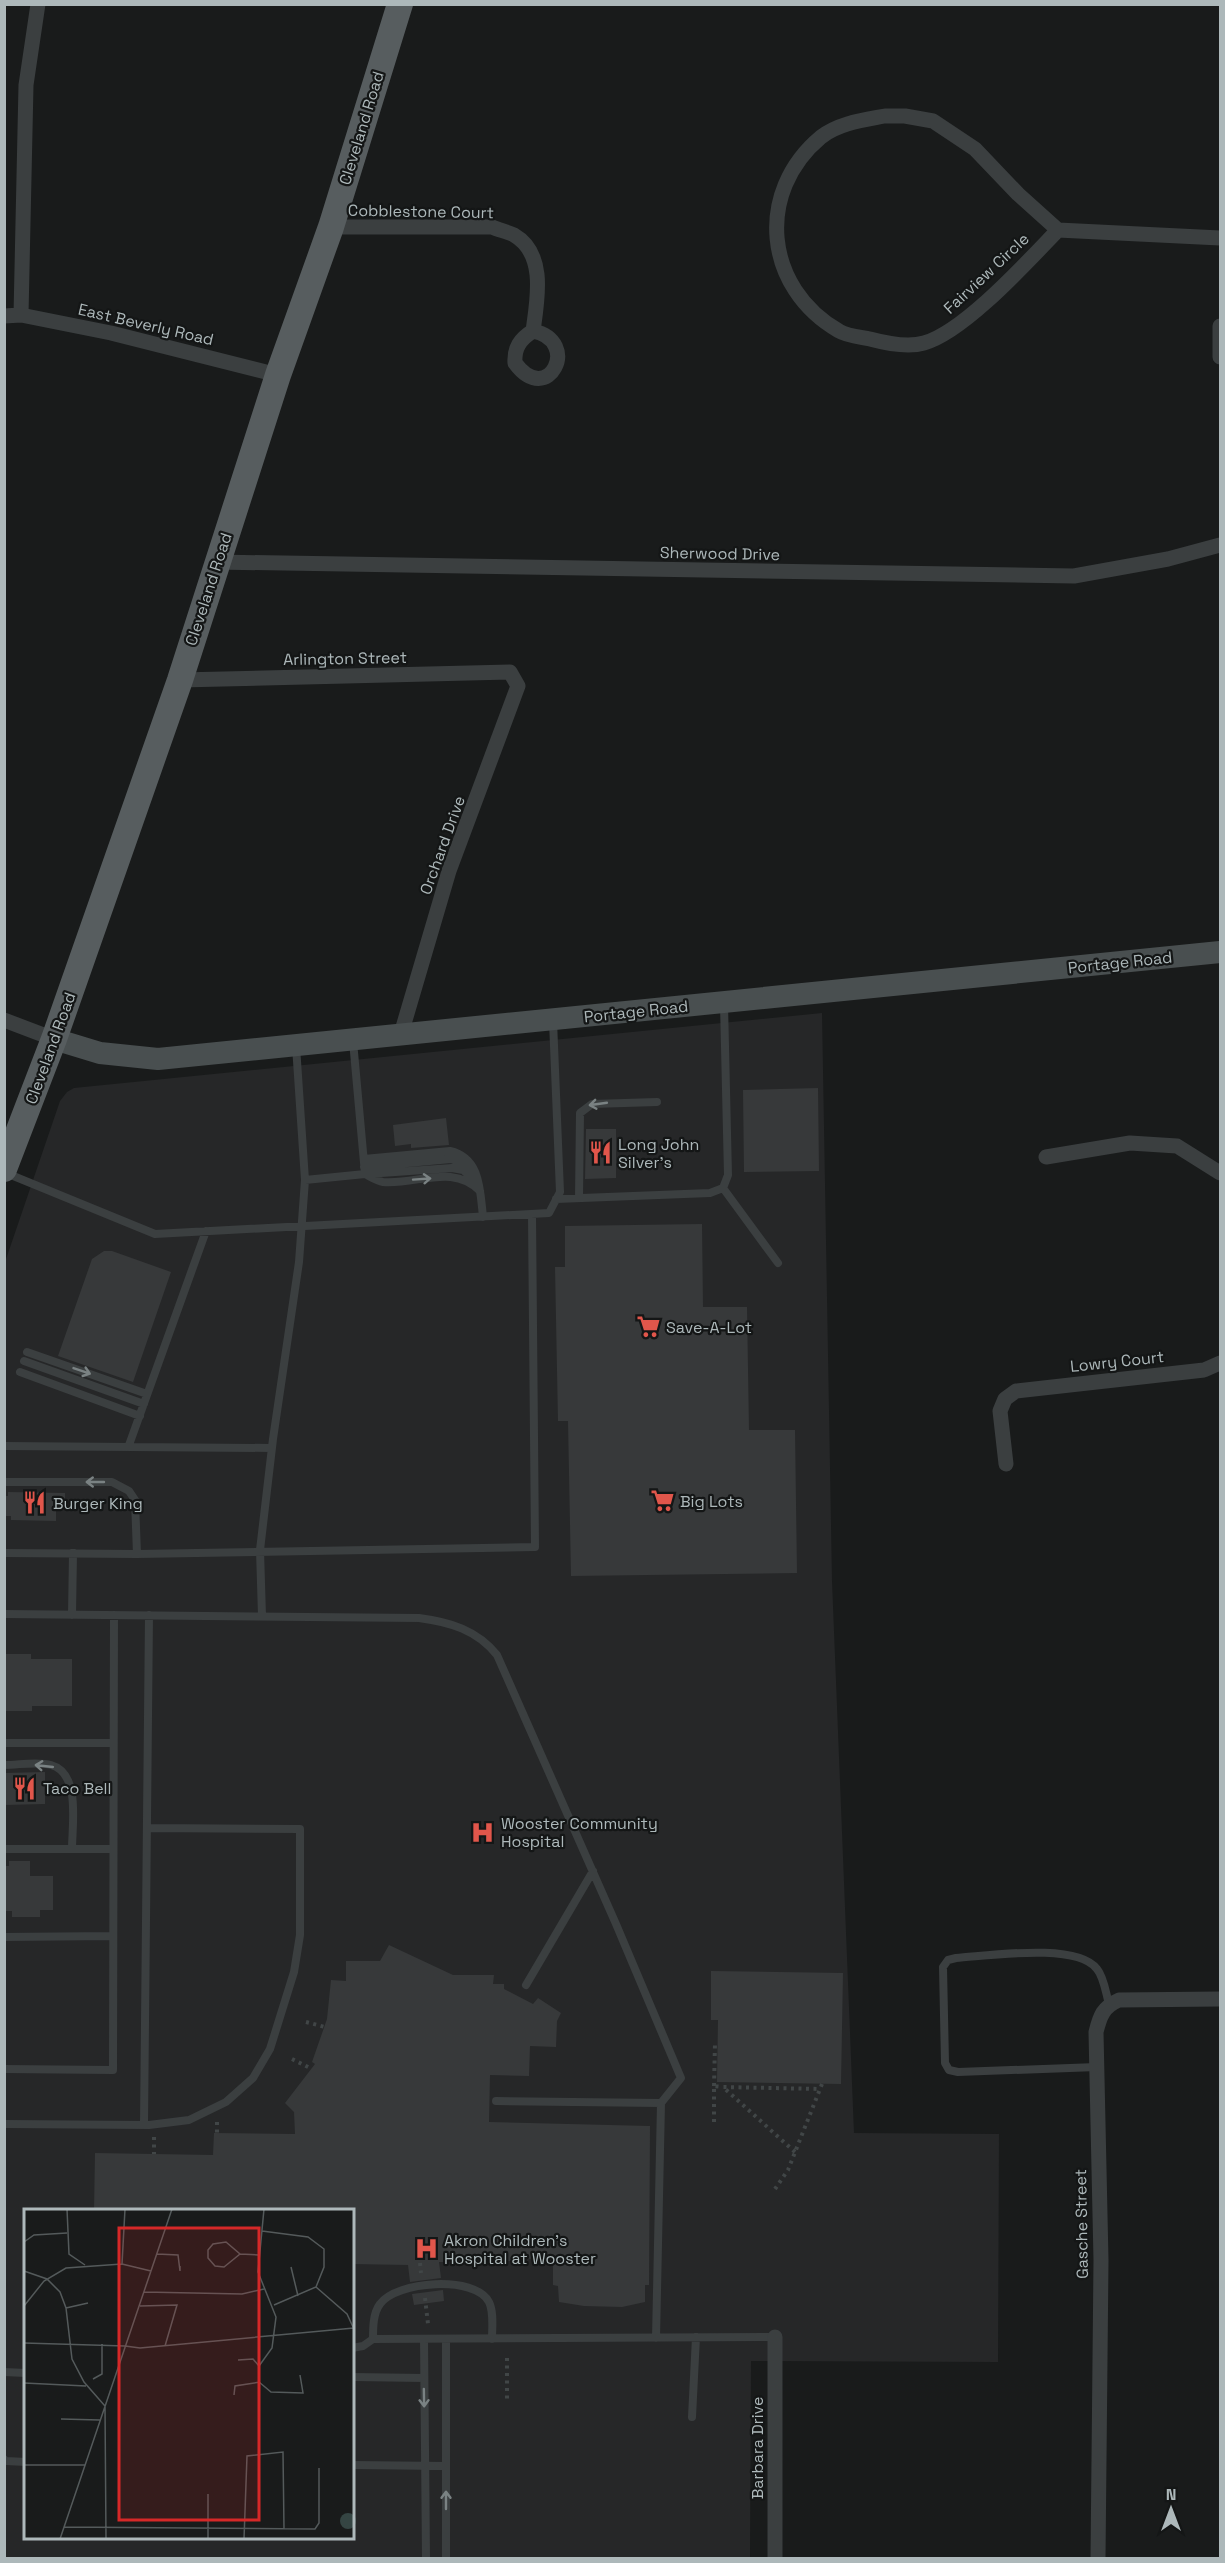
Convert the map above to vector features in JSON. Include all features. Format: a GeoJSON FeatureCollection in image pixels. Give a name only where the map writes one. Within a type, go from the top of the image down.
{"type":"FeatureCollection","features":[{"type":"Feature","properties":{"kind":"main road","name":"Cleveland Road"},"geometry":{"type":"LineString","coordinates":[[4,1171],[54,1039],[180,680],[216,562],[278,375],[331,227],[400,4]]}},
{"type":"Feature","properties":{"kind":"main road","name":"Portage Road"},"geometry":{"type":"LineString","coordinates":[[54,1039],[100,1053],[158,1059],[1221,952]]}},
{"type":"Feature","properties":{"kind":"street"},"geometry":{"type":"LineString","coordinates":[[21,315],[26,85],[38,4]]}},
{"type":"Feature","properties":{"kind":"street","name":"Fairview Circle"},"geometry":{"type":"LineString","coordinates":[[905,116],[933,122],[975,149],[1017,194],[1058,230],[1002,286],[953,328],[923,344],[888,344],[840,332],[804,303],[782,266],[776,225],[780,195],[797,163],[823,136],[852,122],[905,116]]}},
{"type":"Feature","properties":{"kind":"street","name":"Cobblestone Court"},"geometry":{"type":"LineString","coordinates":[[331,227],[492,227],[516,236],[534,256],[538,290],[533,331]]}},
{"type":"Feature","properties":{"kind":"street"},"geometry":{"type":"LineString","coordinates":[[1058,230],[1221,238]]}},
{"type":"Feature","properties":{"kind":"street","name":"East Beverly Road"},"geometry":{"type":"LineString","coordinates":[[4,316],[21,315],[111,333],[278,375]]}},
{"type":"Feature","properties":{"kind":"street"},"geometry":{"type":"LineString","coordinates":[[1221,326],[1221,357]]}},
{"type":"Feature","properties":{"kind":"street","name":"Sherwood Drive"},"geometry":{"type":"LineString","coordinates":[[216,562],[1074,576],[1168,559],[1221,545]]}},
{"type":"Feature","properties":{"kind":"street","name":"Arlington Street"},"geometry":{"type":"LineString","coordinates":[[180,680],[510,672]]}},
{"type":"Feature","properties":{"kind":"street","name":"Orchard Drive"},"geometry":{"type":"LineString","coordinates":[[400,1034],[449,871],[487,775],[518,686],[510,672]]}},
{"type":"Feature","properties":{"kind":"street"},"geometry":{"type":"LineString","coordinates":[[4,1020],[54,1039]]}},
{"type":"Feature","properties":{"kind":"street"},"geometry":{"type":"LineString","coordinates":[[1046,1157],[1130,1143],[1177,1146],[1221,1173]]}},
{"type":"Feature","properties":{"kind":"street","name":"Lowry Court"},"geometry":{"type":"LineString","coordinates":[[1006,1464],[1000,1411],[1005,1399],[1016,1391],[1204,1370],[1221,1363]]}},
{"type":"Feature","properties":{"kind":"street"},"geometry":{"type":"LineString","coordinates":[[1109,2004],[1132,1999],[1221,1998]]}},
{"type":"Feature","properties":{"kind":"street","name":"Gasche Street"},"geometry":{"type":"LineString","coordinates":[[1098,2559],[1101,2260],[1096,2032],[1100,2014],[1109,2004]]}},
{"type":"Feature","properties":{"kind":"street","name":"Barbara Drive"},"geometry":{"type":"LineString","coordinates":[[776,2337],[776,2559]]}},
{"type":"Feature","properties":{"kind":"lane"},"geometry":{"type":"LineString","coordinates":[[556,1199],[710,1193],[723,1188],[728,1175],[724,1003]]}},
{"type":"Feature","properties":{"kind":"lane"},"geometry":{"type":"LineString","coordinates":[[4,1171],[155,1234],[549,1213],[561,1192],[553,1020]]}},
{"type":"Feature","properties":{"kind":"lane"},"geometry":{"type":"LineString","coordinates":[[353,1039],[364,1167]]}},
{"type":"Feature","properties":{"kind":"lane"},"geometry":{"type":"LineString","coordinates":[[262,1616],[260,1550],[302,1226],[305,1180],[295,1045]]}},
{"type":"Feature","properties":{"kind":"lane"},"geometry":{"type":"LineString","coordinates":[[579,1198],[580,1113],[592,1104],[657,1102]]}},
{"type":"Feature","properties":{"kind":"lane"},"geometry":{"type":"LineString","coordinates":[[305,1180],[450,1151],[462,1154],[471,1162],[477,1174],[483,1217]]}},
{"type":"Feature","properties":{"kind":"lane"},"geometry":{"type":"LineString","coordinates":[[364,1167],[452,1168],[463,1170],[472,1176],[480,1188]]}},
{"type":"Feature","properties":{"kind":"lane"},"geometry":{"type":"LineString","coordinates":[[723,1188],[778,1263]]}},
{"type":"Feature","properties":{"kind":"lane"},"geometry":{"type":"LineString","coordinates":[[4,1553],[137,1554],[535,1546],[532,1215]]}},
{"type":"Feature","properties":{"kind":"lane"},"geometry":{"type":"LineString","coordinates":[[129,1445],[206,1231]]}},
{"type":"Feature","properties":{"kind":"lane"},"geometry":{"type":"LineString","coordinates":[[27,1352],[147,1394]]}},
{"type":"Feature","properties":{"kind":"lane"},"geometry":{"type":"LineString","coordinates":[[24,1361],[144,1404]]}},
{"type":"Feature","properties":{"kind":"lane"},"geometry":{"type":"LineString","coordinates":[[20,1372],[140,1416]]}},
{"type":"Feature","properties":{"kind":"lane"},"geometry":{"type":"LineString","coordinates":[[4,1446],[129,1445],[272,1448]]}},
{"type":"Feature","properties":{"kind":"lane"},"geometry":{"type":"LineString","coordinates":[[4,1482],[112,1482],[122,1486],[135,1500],[137,1554]]}},
{"type":"Feature","properties":{"kind":"lane"},"geometry":{"type":"LineString","coordinates":[[72,1615],[73,1553]]}},
{"type":"Feature","properties":{"kind":"lane"},"geometry":{"type":"LineString","coordinates":[[4,1614],[419,1618],[442,1621],[480,1637],[497,1655],[593,1871],[681,2078],[661,2103],[656,2338]]}},
{"type":"Feature","properties":{"kind":"lane"},"geometry":{"type":"LineString","coordinates":[[4,2069],[112,2070],[114,1615]]}},
{"type":"Feature","properties":{"kind":"lane"},"geometry":{"type":"LineString","coordinates":[[144,2124],[149,1615]]}},
{"type":"Feature","properties":{"kind":"lane"},"geometry":{"type":"LineString","coordinates":[[4,1743],[113,1743]]}},
{"type":"Feature","properties":{"kind":"lane"},"geometry":{"type":"LineString","coordinates":[[4,1765],[51,1765],[62,1771],[69,1779],[72,1790],[72,1849]]}},
{"type":"Feature","properties":{"kind":"lane"},"geometry":{"type":"LineString","coordinates":[[4,2124],[144,2124],[189,2120],[226,2102],[253,2078],[273,2038],[294,1972],[300,1935],[300,1829],[147,1828]]}},
{"type":"Feature","properties":{"kind":"lane"},"geometry":{"type":"LineString","coordinates":[[4,1849],[113,1849]]}},
{"type":"Feature","properties":{"kind":"lane"},"geometry":{"type":"LineString","coordinates":[[526,1985],[593,1871]]}},
{"type":"Feature","properties":{"kind":"lane"},"geometry":{"type":"LineString","coordinates":[[4,1937],[113,1936]]}},
{"type":"Feature","properties":{"kind":"lane"},"geometry":{"type":"LineString","coordinates":[[1097,2067],[958,2072],[949,2070],[945,2063],[943,1967],[948,1960],[956,1958],[1061,1952],[1082,1957],[1098,1969],[1109,2004]]}},
{"type":"Feature","properties":{"kind":"lane"},"geometry":{"type":"LineString","coordinates":[[496,2102],[661,2103]]}},
{"type":"Feature","properties":{"kind":"lane"},"geometry":{"type":"LineString","coordinates":[[373,2339],[373,2324],[379,2304],[388,2296],[402,2289],[452,2284],[465,2285],[479,2291],[489,2302],[492,2339]]}},
{"type":"Feature","properties":{"kind":"lane"},"geometry":{"type":"LineString","coordinates":[[692,2417],[696,2337]]}},
{"type":"Feature","properties":{"kind":"lane"},"geometry":{"type":"LineString","coordinates":[[354,2348],[363,2346],[373,2339],[776,2337]]}},
{"type":"Feature","properties":{"kind":"lane"},"geometry":{"type":"LineString","coordinates":[[424,2339],[426,2559]]}},
{"type":"Feature","properties":{"kind":"lane"},"geometry":{"type":"LineString","coordinates":[[446,2339],[446,2559]]}},
{"type":"Feature","properties":{"kind":"lane"},"geometry":{"type":"LineString","coordinates":[[4,2372],[24,2373]]}},
{"type":"Feature","properties":{"kind":"lane"},"geometry":{"type":"LineString","coordinates":[[354,2377],[424,2378]]}},
{"type":"Feature","properties":{"kind":"lane"},"geometry":{"type":"LineString","coordinates":[[4,2459],[24,2462]]}},
{"type":"Feature","properties":{"kind":"lane"},"geometry":{"type":"LineString","coordinates":[[354,2465],[446,2466]]}},
{"type":"Feature","properties":{"kind":"path"},"geometry":{"type":"LineString","coordinates":[[306,2022],[325,2027]]}},
{"type":"Feature","properties":{"kind":"path"},"geometry":{"type":"LineString","coordinates":[[714,2122],[715,2043]]}},
{"type":"Feature","properties":{"kind":"path"},"geometry":{"type":"LineString","coordinates":[[292,2059],[312,2069]]}},
{"type":"Feature","properties":{"kind":"path"},"geometry":{"type":"LineString","coordinates":[[714,2086],[821,2086],[788,2170],[775,2189]]}},
{"type":"Feature","properties":{"kind":"path"},"geometry":{"type":"LineString","coordinates":[[723,2087],[795,2152]]}},
{"type":"Feature","properties":{"kind":"path"},"geometry":{"type":"LineString","coordinates":[[217,2122],[217,2133]]}},
{"type":"Feature","properties":{"kind":"path"},"geometry":{"type":"LineString","coordinates":[[154,2137],[154,2154]]}},
{"type":"Feature","properties":{"kind":"path"},"geometry":{"type":"LineString","coordinates":[[507,2358],[507,2402]]}},
{"type":"Feature","properties":{"kind":"shaded area"},"geometry":{"type":"Polygon","coordinates":[[[822,1013],[832,1581],[854,2133],[999,2134],[998,2362],[751,2361],[750,2558],[5,2558],[4,1265],[60,1101],[67,1092],[74,1088],[822,1013]]]}},
{"type":"Feature","properties":{"kind":"building"},"geometry":{"type":"Polygon","coordinates":[[[818,1088],[819,1171],[744,1172],[743,1090],[818,1088]]]}},
{"type":"Feature","properties":{"kind":"building"},"geometry":{"type":"Polygon","coordinates":[[[446,1118],[449,1145],[411,1148],[411,1144],[395,1146],[393,1125],[446,1118]]]}},
{"type":"Feature","properties":{"kind":"building","name":"Long John Silver's"},"geometry":{"type":"Polygon","coordinates":[[[586,1129],[616,1129],[616,1178],[585,1179],[586,1129]]]}},
{"type":"Feature","properties":{"kind":"building"},"geometry":{"type":"Polygon","coordinates":[[[702,1224],[703,1307],[747,1307],[749,1430],[795,1430],[797,1573],[571,1576],[568,1421],[558,1421],[555,1267],[565,1267],[565,1226],[702,1224]]]}},
{"type":"Feature","properties":{"kind":"building"},"geometry":{"type":"Polygon","coordinates":[[[104,1251],[112,1251],[171,1272],[133,1382],[58,1356],[92,1259],[104,1251]]]}},
{"type":"Feature","properties":{"kind":"building","name":"Burger King"},"geometry":{"type":"Polygon","coordinates":[[[8,1492],[65,1493],[65,1510],[56,1510],[56,1521],[11,1520],[11,1516],[4,1516],[4,1496],[8,1496],[8,1492]]]}},
{"type":"Feature","properties":{"kind":"building"},"geometry":{"type":"Polygon","coordinates":[[[4,1654],[31,1654],[31,1659],[72,1659],[72,1706],[32,1706],[32,1711],[4,1711],[4,1654]]]}},
{"type":"Feature","properties":{"kind":"building","name":"Taco Bell"},"geometry":{"type":"Polygon","coordinates":[[[45,1772],[45,1804],[4,1805],[4,1773],[45,1772]]]}},
{"type":"Feature","properties":{"kind":"building"},"geometry":{"type":"Polygon","coordinates":[[[9,1861],[30,1861],[30,1876],[53,1876],[53,1910],[40,1910],[40,1917],[12,1917],[12,1911],[4,1911],[4,1866],[9,1866],[9,1861]]]}},
{"type":"Feature","properties":{"kind":"building"},"geometry":{"type":"Polygon","coordinates":[[[389,1945],[453,1975],[494,1975],[493,1984],[504,1984],[504,1989],[533,2004],[538,1998],[561,2013],[557,2021],[556,2047],[530,2046],[529,2076],[490,2075],[489,2122],[650,2126],[649,2285],[645,2285],[645,2302],[622,2307],[584,2306],[559,2302],[558,2286],[553,2285],[553,2256],[502,2262],[502,2258],[443,2258],[443,2262],[439,2262],[441,2278],[410,2282],[408,2265],[354,2264],[354,2209],[94,2209],[95,2153],[213,2155],[214,2133],[295,2134],[294,2112],[285,2103],[315,2064],[312,2062],[327,2019],[331,1980],[346,1981],[346,1961],[380,1961],[389,1945]]]}},
{"type":"Feature","properties":{"kind":"building"},"geometry":{"type":"Polygon","coordinates":[[[711,1971],[843,1973],[841,2084],[717,2082],[718,2020],[711,2020],[711,1971]]]}},
{"type":"Feature","properties":{"kind":"building"},"geometry":{"type":"Polygon","coordinates":[[[443,2290],[444,2301],[414,2305],[412,2294],[443,2290]]]}},
{"type":"Feature","properties":{"kind":"place","name":"Long John Silver's"},"geometry":{"type":"Point","coordinates":[600,1153]}},
{"type":"Feature","properties":{"kind":"place","name":"Save-A-Lot"},"geometry":{"type":"Point","coordinates":[648,1327]}},
{"type":"Feature","properties":{"kind":"place","name":"Big Lots"},"geometry":{"type":"Point","coordinates":[662,1501]}},
{"type":"Feature","properties":{"kind":"place","name":"Burger King"},"geometry":{"type":"Point","coordinates":[35,1503]}},
{"type":"Feature","properties":{"kind":"place","name":"Taco Bell"},"geometry":{"type":"Point","coordinates":[25,1788]}},
{"type":"Feature","properties":{"kind":"place","name":"Wooster Community Hospital"},"geometry":{"type":"Point","coordinates":[483,1832]}},
{"type":"Feature","properties":{"kind":"place","name":"Akron Children's Hospital at Wooster"},"geometry":{"type":"Point","coordinates":[426,2249]}}]}
